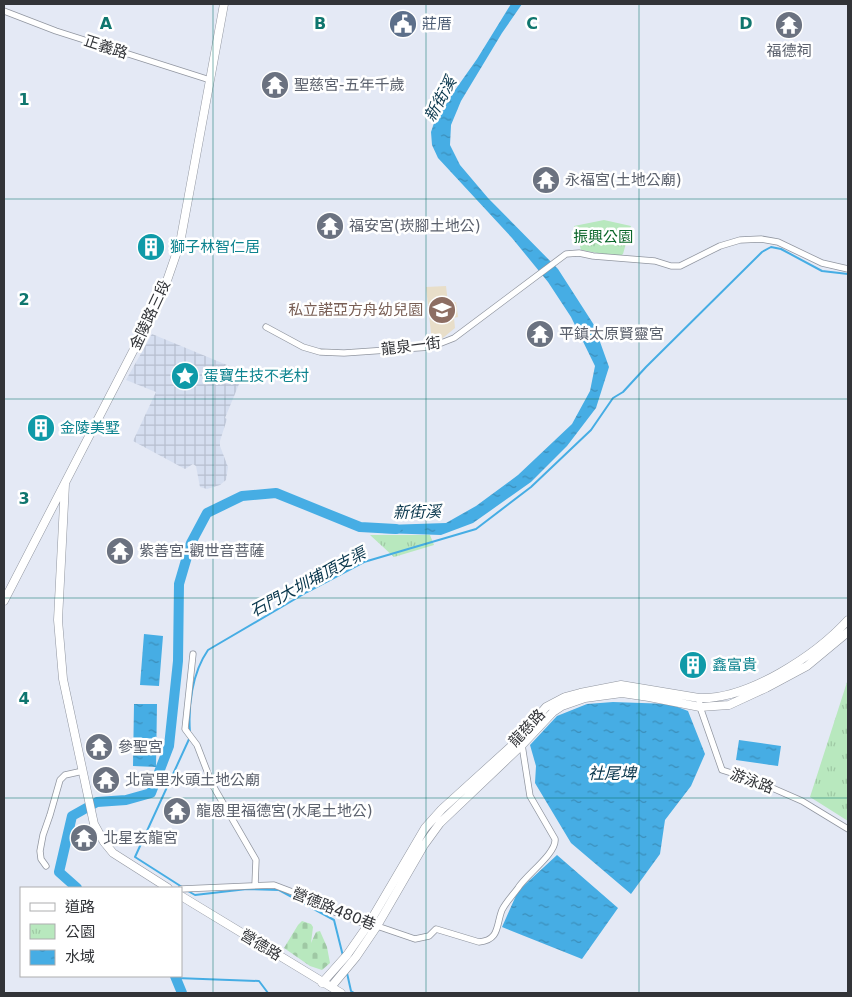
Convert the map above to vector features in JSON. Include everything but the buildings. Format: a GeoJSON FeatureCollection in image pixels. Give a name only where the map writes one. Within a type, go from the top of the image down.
{"type":"FeatureCollection","features":[{"type":"Feature","properties":{"kind":"street","name":"金陵路三段"},"geometry":{"type":"LineString","coordinates":[[4,602],[66,479],[154,314],[165,286],[180,243],[224,4]]}},
{"type":"Feature","properties":{"kind":"street","name":"正義路"},"geometry":{"type":"LineString","coordinates":[[4,11],[65,34],[210,80]]}},
{"type":"Feature","properties":{"kind":"street","name":"龍泉一街"},"geometry":{"type":"LineString","coordinates":[[266,327],[302,347],[320,352],[344,353],[431,346],[454,338],[566,254],[579,252],[593,256],[655,261],[671,266],[680,266],[720,246],[740,240],[761,239],[778,242],[822,263],[848,268]]}},
{"type":"Feature","properties":{"kind":"street"},"geometry":{"type":"LineString","coordinates":[[66,479],[58,620],[63,679],[94,824],[104,842],[114,853],[166,887]]}},
{"type":"Feature","properties":{"kind":"street","name":"龍慈路"},"geometry":{"type":"LineString","coordinates":[[330,987],[356,957],[424,828],[553,712],[562,706],[586,698],[622,693],[700,707],[729,705],[764,685],[817,648],[848,620]]}},
{"type":"Feature","properties":{"kind":"street","name":"龍慈路"},"geometry":{"type":"LineString","coordinates":[[519,743],[546,707],[565,697],[580,692],[621,685],[699,698],[710,699],[728,696],[764,685],[807,666],[848,632]]}},
{"type":"Feature","properties":{"kind":"street"},"geometry":{"type":"LineString","coordinates":[[193,654],[185,729],[197,745],[212,784],[256,860],[255,885]]}},
{"type":"Feature","properties":{"kind":"street","name":"游泳路"},"geometry":{"type":"LineString","coordinates":[[699,698],[700,707],[722,770],[754,780],[802,801],[848,829]]}},
{"type":"Feature","properties":{"kind":"street","name":"營德路480巷"},"geometry":{"type":"LineString","coordinates":[[182,889],[274,885],[304,896],[341,915],[415,939],[429,936],[436,930],[479,942],[486,941],[493,937],[502,910],[521,883],[552,851],[556,844],[555,839],[530,796],[519,743]]}},
{"type":"Feature","properties":{"kind":"street"},"geometry":{"type":"LineString","coordinates":[[46,866],[41,859],[40,851],[60,780],[65,775],[83,771]]}},
{"type":"Feature","properties":{"kind":"street","name":"營德路"},"geometry":{"type":"LineString","coordinates":[[182,897],[341,993]]}},
{"type":"Feature","properties":{"kind":"street","name":"龍慈路"},"geometry":{"type":"LineString","coordinates":[[322,982],[372,926]]}},
{"type":"Feature","properties":{"kind":"shaded area","name":"私立諾亞方舟幼兒園"},"geometry":{"type":"Polygon","coordinates":[[[446,286],[448,303],[456,302],[458,317],[454,318],[455,328],[444,337],[432,342],[426,287],[446,286]]]}},
{"type":"Feature","properties":{"kind":"shaded area"},"geometry":{"type":"Polygon","coordinates":[[[152,334],[244,372],[225,418],[227,419],[220,441],[228,467],[226,480],[220,485],[207,489],[200,487],[196,466],[193,464],[185,469],[133,441],[156,392],[126,380],[152,334]]]}},
{"type":"Feature","properties":{"kind":"green space","name":"振興公園"},"geometry":{"type":"Polygon","coordinates":[[[604,220],[631,226],[623,254],[619,257],[581,250],[574,226],[604,220]]]}},
{"type":"Feature","properties":{"kind":"green space"},"geometry":{"type":"Polygon","coordinates":[[[370,535],[430,535],[434,545],[394,557],[370,535]]]}},
{"type":"Feature","properties":{"kind":"green space"},"geometry":{"type":"Polygon","coordinates":[[[848,679],[848,821],[810,797],[848,679]]]}},
{"type":"Feature","properties":{"kind":"green space"},"geometry":{"type":"Polygon","coordinates":[[[302,921],[311,924],[313,927],[311,943],[316,932],[320,931],[327,947],[330,963],[322,970],[310,966],[284,948],[302,921]]]}},
{"type":"Feature","properties":{"kind":"water","name":"新街溪"},"geometry":{"type":"Polygon","coordinates":[[[511,4],[522,4],[461,101],[451,125],[450,145],[460,165],[488,198],[558,269],[594,325],[609,367],[596,408],[567,446],[531,482],[473,523],[441,535],[382,533],[386,525],[446,523],[476,506],[518,475],[572,424],[590,391],[595,366],[571,317],[548,282],[512,238],[438,158],[432,145],[431,132],[436,117],[477,59],[511,4]]]}},
{"type":"Feature","properties":{"kind":"water"},"geometry":{"type":"Polygon","coordinates":[[[144,634],[163,636],[159,686],[140,685],[144,634]]]}},
{"type":"Feature","properties":{"kind":"water","name":"社尾埤"},"geometry":{"type":"Polygon","coordinates":[[[613,702],[670,704],[688,711],[705,754],[691,786],[665,820],[660,854],[631,894],[571,843],[535,783],[536,766],[530,745],[557,716],[587,704],[613,702]]]}},
{"type":"Feature","properties":{"kind":"water"},"geometry":{"type":"Polygon","coordinates":[[[134,704],[157,704],[156,767],[133,766],[134,704]]]}},
{"type":"Feature","properties":{"kind":"water"},"geometry":{"type":"Polygon","coordinates":[[[739,740],[781,746],[778,766],[736,760],[739,740]]]}},
{"type":"Feature","properties":{"kind":"water"},"geometry":{"type":"Polygon","coordinates":[[[557,855],[618,908],[582,959],[502,927],[518,891],[557,855]]]}},
{"type":"Feature","properties":{"kind":"waterway","name":"石門大圳埔頂支渠"},"geometry":{"type":"LineString","coordinates":[[190,733],[192,690],[198,669],[208,650],[307,592],[364,562],[476,529],[531,487],[591,430],[613,398],[623,392],[762,252],[771,247],[781,249],[822,271],[848,274]]}},
{"type":"Feature","properties":{"kind":"waterway","name":"新街溪"},"geometry":{"type":"LineString","coordinates":[[76,887],[59,872],[72,816],[97,802],[126,800],[151,793],[169,746],[178,661],[179,584],[191,543],[207,513],[242,496],[276,493],[360,527],[396,529]]}},
{"type":"Feature","properties":{"kind":"waterway","name":"石門大圳埔頂支渠"},"geometry":{"type":"LineString","coordinates":[[182,887],[135,857],[190,737]]}},
{"type":"Feature","properties":{"kind":"waterway","name":"石門大圳埔頂支渠"},"geometry":{"type":"LineString","coordinates":[[188,891],[195,895],[247,889],[279,890],[334,920],[343,956]]}},
{"type":"Feature","properties":{"kind":"waterway","name":"石門大圳埔頂支渠"},"geometry":{"type":"LineString","coordinates":[[347,973],[351,991],[354,993]]}},
{"type":"Feature","properties":{"kind":"waterway","name":"新街溪"},"geometry":{"type":"LineString","coordinates":[[175,977],[182,993]]}},
{"type":"Feature","properties":{"kind":"waterway","name":"石門大圳埔頂支渠"},"geometry":{"type":"LineString","coordinates":[[176,978],[259,981],[268,993]]}},
{"type":"Feature","properties":{"kind":"place","name":"莊厝"},"geometry":{"type":"Point","coordinates":[403,24]}},
{"type":"Feature","properties":{"kind":"place","name":"福德祠"},"geometry":{"type":"Point","coordinates":[789,25]}},
{"type":"Feature","properties":{"kind":"place","name":"聖慈宮-五年千歲"},"geometry":{"type":"Point","coordinates":[275,85]}},
{"type":"Feature","properties":{"kind":"place","name":"永福宮(土地公廟)"},"geometry":{"type":"Point","coordinates":[546,180]}},
{"type":"Feature","properties":{"kind":"place","name":"福安宮(崁腳土地公)"},"geometry":{"type":"Point","coordinates":[330,226]}},
{"type":"Feature","properties":{"kind":"place","name":"獅子林智仁居"},"geometry":{"type":"Point","coordinates":[151,247]}},
{"type":"Feature","properties":{"kind":"place","name":"私立諾亞方舟幼兒園"},"geometry":{"type":"Point","coordinates":[442,310]}},
{"type":"Feature","properties":{"kind":"place","name":"平鎮太原賢靈宮"},"geometry":{"type":"Point","coordinates":[540,334]}},
{"type":"Feature","properties":{"kind":"place","name":"蛋寶生技不老村"},"geometry":{"type":"Point","coordinates":[185,376]}},
{"type":"Feature","properties":{"kind":"place","name":"金陵美墅"},"geometry":{"type":"Point","coordinates":[41,428]}},
{"type":"Feature","properties":{"kind":"place","name":"紫善宮-觀世音菩薩"},"geometry":{"type":"Point","coordinates":[120,551]}},
{"type":"Feature","properties":{"kind":"place","name":"鑫富貴"},"geometry":{"type":"Point","coordinates":[693,665]}},
{"type":"Feature","properties":{"kind":"place","name":"參聖宮"},"geometry":{"type":"Point","coordinates":[99,747]}},
{"type":"Feature","properties":{"kind":"place","name":"北富里水頭土地公廟"},"geometry":{"type":"Point","coordinates":[106,780]}},
{"type":"Feature","properties":{"kind":"place","name":"龍恩里福德宮(水尾土地公)"},"geometry":{"type":"Point","coordinates":[177,811]}},
{"type":"Feature","properties":{"kind":"place","name":"北星玄龍宮"},"geometry":{"type":"Point","coordinates":[84,838]}}]}
